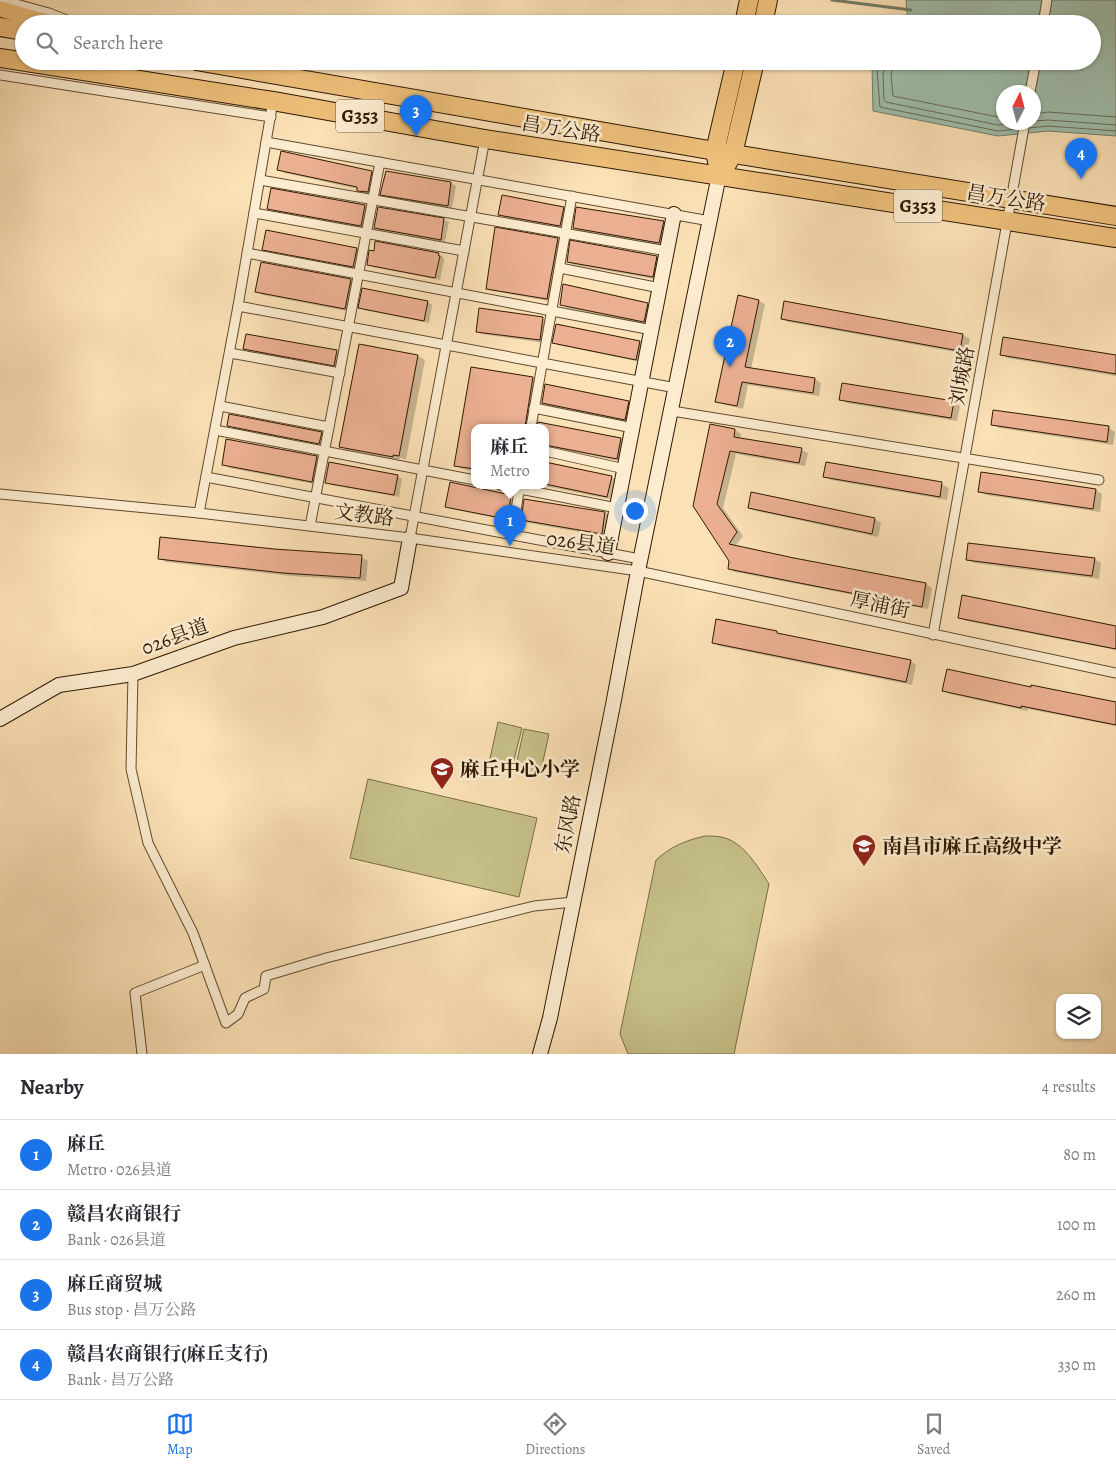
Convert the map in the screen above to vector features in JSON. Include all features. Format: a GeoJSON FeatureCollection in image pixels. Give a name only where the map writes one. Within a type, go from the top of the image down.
{"type":"FeatureCollection","features":[{"type":"Feature","properties":{"kind":"highway"},"geometry":{"type":"LineString","coordinates":[[746,15],[749,0]]}},
{"type":"Feature","properties":{"kind":"highway"},"geometry":{"type":"LineString","coordinates":[[765,15],[768,0]]}},
{"type":"Feature","properties":{"kind":"highway"},"geometry":{"type":"LineString","coordinates":[[0,27],[15,30]]}},
{"type":"Feature","properties":{"kind":"highway","name":"昌万公路"},"geometry":{"type":"LineString","coordinates":[[64,70],[272,109],[485,139],[1116,238]]}},
{"type":"Feature","properties":{"kind":"highway","name":"昌万公路"},"geometry":{"type":"LineString","coordinates":[[248,70],[715,151],[1116,216]]}},
{"type":"Feature","properties":{"kind":"highway"},"geometry":{"type":"LineString","coordinates":[[720,175],[715,151],[734,70]]}},
{"type":"Feature","properties":{"kind":"highway"},"geometry":{"type":"LineString","coordinates":[[720,175],[733,154],[752,70]]}},
{"type":"Feature","properties":{"kind":"main road"},"geometry":{"type":"LineString","coordinates":[[0,9],[22,15]]}},
{"type":"Feature","properties":{"kind":"main road","name":"026县道"},"geometry":{"type":"LineString","coordinates":[[639,565],[720,175]]}},
{"type":"Feature","properties":{"kind":"main road"},"geometry":{"type":"LineString","coordinates":[[608,553],[674,214]]}},
{"type":"Feature","properties":{"kind":"main road","name":"026县道"},"geometry":{"type":"LineString","coordinates":[[0,719],[59,685],[132,674],[234,638],[323,616],[401,588],[410,538]]}},
{"type":"Feature","properties":{"kind":"main road","name":"东风路"},"geometry":{"type":"LineString","coordinates":[[540,1054],[550,1018],[639,565]]}},
{"type":"Feature","properties":{"kind":"street"},"geometry":{"type":"LineString","coordinates":[[1,0],[57,15]]}},
{"type":"Feature","properties":{"kind":"street"},"geometry":{"type":"LineString","coordinates":[[1044,15],[1047,0]]}},
{"type":"Feature","properties":{"kind":"street"},"geometry":{"type":"LineString","coordinates":[[1031,85],[1034,70]]}},
{"type":"Feature","properties":{"kind":"street"},"geometry":{"type":"LineString","coordinates":[[0,75],[272,109],[230,353],[199,513]]}},
{"type":"Feature","properties":{"kind":"street","name":"刘城路"},"geometry":{"type":"LineString","coordinates":[[933,635],[1024,130]]}},
{"type":"Feature","properties":{"kind":"street","name":"文教路"},"geometry":{"type":"LineString","coordinates":[[0,494],[199,513],[410,538],[485,139]]}},
{"type":"Feature","properties":{"kind":"street"},"geometry":{"type":"LineString","coordinates":[[266,142],[710,221]]}},
{"type":"Feature","properties":{"kind":"street"},"geometry":{"type":"LineString","coordinates":[[310,526],[380,162]]}},
{"type":"Feature","properties":{"kind":"street"},"geometry":{"type":"LineString","coordinates":[[260,180],[667,251]]}},
{"type":"Feature","properties":{"kind":"street"},"geometry":{"type":"LineString","coordinates":[[531,424],[572,196]]}},
{"type":"Feature","properties":{"kind":"street"},"geometry":{"type":"LineString","coordinates":[[254,213],[464,251]]}},
{"type":"Feature","properties":{"kind":"street"},"geometry":{"type":"LineString","coordinates":[[247,253],[652,330]]}},
{"type":"Feature","properties":{"kind":"street"},"geometry":{"type":"LineString","coordinates":[[560,268],[660,288]]}},
{"type":"Feature","properties":{"kind":"street"},"geometry":{"type":"LineString","coordinates":[[238,306],[676,388]]}},
{"type":"Feature","properties":{"kind":"street"},"geometry":{"type":"LineString","coordinates":[[230,353],[340,373]]}},
{"type":"Feature","properties":{"kind":"street"},"geometry":{"type":"LineString","coordinates":[[220,406],[329,427]]}},
{"type":"Feature","properties":{"kind":"street"},"geometry":{"type":"LineString","coordinates":[[534,408],[633,428]]}},
{"type":"Feature","properties":{"kind":"street"},"geometry":{"type":"LineString","coordinates":[[672,411],[1100,480]]}},
{"type":"Feature","properties":{"kind":"street"},"geometry":{"type":"LineString","coordinates":[[215,430],[471,479]]}},
{"type":"Feature","properties":{"kind":"street"},"geometry":{"type":"LineString","coordinates":[[549,452],[625,469]]}},
{"type":"Feature","properties":{"kind":"street"},"geometry":{"type":"LineString","coordinates":[[206,477],[608,553],[639,565]]}},
{"type":"Feature","properties":{"kind":"street"},"geometry":{"type":"LineString","coordinates":[[512,535],[520,489]]}},
{"type":"Feature","properties":{"kind":"street"},"geometry":{"type":"LineString","coordinates":[[529,489],[617,508]]}},
{"type":"Feature","properties":{"kind":"street","name":"026县道"},"geometry":{"type":"LineString","coordinates":[[410,538],[639,565]]}},
{"type":"Feature","properties":{"kind":"street","name":"厚浦街"},"geometry":{"type":"LineString","coordinates":[[639,565],[933,635],[1116,673]]}},
{"type":"Feature","properties":{"kind":"street"},"geometry":{"type":"LineString","coordinates":[[132,674],[131,770],[148,843],[193,933],[226,1023],[238,1014],[245,998],[264,989],[266,976],[326,958],[534,906],[573,902]]}},
{"type":"Feature","properties":{"kind":"street"},"geometry":{"type":"LineString","coordinates":[[142,1054],[135,993],[205,965]]}},
{"type":"Feature","properties":{"kind":"shaded area"},"geometry":{"type":"Polygon","coordinates":[[[498,722],[522,728],[512,768],[489,763],[498,722]]]}},
{"type":"Feature","properties":{"kind":"shaded area"},"geometry":{"type":"Polygon","coordinates":[[[524,729],[549,734],[540,775],[515,770],[524,729]]]}},
{"type":"Feature","properties":{"kind":"shaded area"},"geometry":{"type":"Polygon","coordinates":[[[368,779],[537,818],[519,897],[350,858],[368,779]]]}},
{"type":"Feature","properties":{"kind":"shaded area"},"geometry":{"type":"Polygon","coordinates":[[[705,836],[729,839],[743,849],[769,884],[734,1054],[628,1054],[620,1034],[656,860],[667,851],[679,845],[705,836]]]}},
{"type":"Feature","properties":{"kind":"water"},"geometry":{"type":"Polygon","coordinates":[[[906,0],[1116,0],[1116,136],[1048,131],[998,136],[873,111],[872,70],[1101,70],[1101,15],[907,15],[906,0]]]}},
{"type":"Feature","properties":{"kind":"building"},"geometry":{"type":"Polygon","coordinates":[[[281,151],[372,171],[368,192],[357,191],[357,187],[277,170],[281,151]]]}},
{"type":"Feature","properties":{"kind":"building"},"geometry":{"type":"Polygon","coordinates":[[[386,171],[451,182],[448,206],[380,195],[386,171]]]}},
{"type":"Feature","properties":{"kind":"building"},"geometry":{"type":"Polygon","coordinates":[[[271,188],[365,205],[361,226],[267,209],[271,188]]]}},
{"type":"Feature","properties":{"kind":"building"},"geometry":{"type":"Polygon","coordinates":[[[502,195],[564,207],[560,226],[498,215],[502,195]]]}},
{"type":"Feature","properties":{"kind":"building"},"geometry":{"type":"Polygon","coordinates":[[[378,207],[444,218],[441,240],[374,228],[378,207]]]}},
{"type":"Feature","properties":{"kind":"building"},"geometry":{"type":"Polygon","coordinates":[[[576,207],[664,221],[659,243],[573,228],[576,207]]]}},
{"type":"Feature","properties":{"kind":"building"},"geometry":{"type":"Polygon","coordinates":[[[495,227],[558,238],[547,299],[486,289],[495,227]]]}},
{"type":"Feature","properties":{"kind":"building"},"geometry":{"type":"Polygon","coordinates":[[[266,230],[357,248],[353,267],[262,250],[266,230]]]}},
{"type":"Feature","properties":{"kind":"building"},"geometry":{"type":"Polygon","coordinates":[[[570,240],[657,256],[653,277],[567,262],[570,240]]]}},
{"type":"Feature","properties":{"kind":"building"},"geometry":{"type":"Polygon","coordinates":[[[375,241],[439,253],[435,278],[367,265],[369,250],[374,251],[375,241]]]}},
{"type":"Feature","properties":{"kind":"building"},"geometry":{"type":"Polygon","coordinates":[[[261,262],[351,279],[345,309],[255,292],[261,262]]]}},
{"type":"Feature","properties":{"kind":"building"},"geometry":{"type":"Polygon","coordinates":[[[563,284],[648,303],[644,322],[560,305],[563,284]]]}},
{"type":"Feature","properties":{"kind":"building"},"geometry":{"type":"Polygon","coordinates":[[[362,288],[428,301],[424,321],[358,308],[362,288]]]}},
{"type":"Feature","properties":{"kind":"building"},"geometry":{"type":"Polygon","coordinates":[[[738,295],[759,300],[745,367],[815,378],[813,393],[742,382],[737,406],[715,402],[738,295]]]}},
{"type":"Feature","properties":{"kind":"building"},"geometry":{"type":"Polygon","coordinates":[[[784,301],[963,334],[960,351],[781,319],[784,301]]]}},
{"type":"Feature","properties":{"kind":"building"},"geometry":{"type":"Polygon","coordinates":[[[479,308],[543,317],[540,340],[476,332],[479,308]]]}},
{"type":"Feature","properties":{"kind":"building"},"geometry":{"type":"Polygon","coordinates":[[[556,324],[640,341],[636,360],[552,343],[556,324]]]}},
{"type":"Feature","properties":{"kind":"building"},"geometry":{"type":"Polygon","coordinates":[[[246,334],[337,350],[334,366],[243,349],[246,334]]]}},
{"type":"Feature","properties":{"kind":"building"},"geometry":{"type":"Polygon","coordinates":[[[1003,337],[1116,355],[1116,374],[1000,355],[1003,337]]]}},
{"type":"Feature","properties":{"kind":"building"},"geometry":{"type":"Polygon","coordinates":[[[359,344],[418,355],[399,456],[393,455],[393,457],[339,447],[359,344]]]}},
{"type":"Feature","properties":{"kind":"building"},"geometry":{"type":"Polygon","coordinates":[[[471,367],[533,377],[525,424],[471,424],[471,468],[454,466],[471,367]]]}},
{"type":"Feature","properties":{"kind":"building"},"geometry":{"type":"Polygon","coordinates":[[[842,383],[954,401],[951,418],[839,400],[842,383]]]}},
{"type":"Feature","properties":{"kind":"building"},"geometry":{"type":"Polygon","coordinates":[[[545,384],[629,401],[625,420],[542,403],[545,384]]]}},
{"type":"Feature","properties":{"kind":"building"},"geometry":{"type":"Polygon","coordinates":[[[993,410],[1109,426],[1107,442],[991,425],[993,410]]]}},
{"type":"Feature","properties":{"kind":"building"},"geometry":{"type":"Polygon","coordinates":[[[229,414],[322,432],[319,444],[227,426],[229,414]]]}},
{"type":"Feature","properties":{"kind":"building"},"geometry":{"type":"Polygon","coordinates":[[[549,424],[621,438],[617,459],[549,446],[549,424]]]}},
{"type":"Feature","properties":{"kind":"building"},"geometry":{"type":"Polygon","coordinates":[[[710,424],[735,429],[734,437],[802,448],[799,463],[730,451],[717,504],[737,532],[729,544],[926,583],[922,607],[728,569],[729,561],[693,506],[710,424]]]}},
{"type":"Feature","properties":{"kind":"building"},"geometry":{"type":"Polygon","coordinates":[[[226,439],[317,456],[312,482],[222,465],[226,439]]]}},
{"type":"Feature","properties":{"kind":"building"},"geometry":{"type":"Polygon","coordinates":[[[329,462],[398,475],[394,495],[325,483],[329,462]]]}},
{"type":"Feature","properties":{"kind":"building"},"geometry":{"type":"Polygon","coordinates":[[[826,462],[942,482],[940,497],[823,477],[826,462]]]}},
{"type":"Feature","properties":{"kind":"building"},"geometry":{"type":"Polygon","coordinates":[[[549,463],[612,476],[607,497],[549,485],[549,463]]]}},
{"type":"Feature","properties":{"kind":"building"},"geometry":{"type":"Polygon","coordinates":[[[981,472],[1096,489],[1093,509],[978,492],[981,472]]]}},
{"type":"Feature","properties":{"kind":"building"},"geometry":{"type":"Polygon","coordinates":[[[450,482],[471,486],[471,489],[483,489],[511,495],[508,518],[506,519],[445,507],[450,482]]]}},
{"type":"Feature","properties":{"kind":"building"},"geometry":{"type":"Polygon","coordinates":[[[751,492],[875,518],[872,534],[748,508],[751,492]]]}},
{"type":"Feature","properties":{"kind":"building"},"geometry":{"type":"Polygon","coordinates":[[[524,499],[605,512],[602,534],[521,520],[524,499]]]}},
{"type":"Feature","properties":{"kind":"building"},"geometry":{"type":"Polygon","coordinates":[[[160,537],[274,549],[362,555],[360,578],[283,573],[158,559],[160,537]]]}},
{"type":"Feature","properties":{"kind":"building"},"geometry":{"type":"Polygon","coordinates":[[[968,543],[1095,558],[1092,576],[966,560],[968,543]]]}},
{"type":"Feature","properties":{"kind":"building"},"geometry":{"type":"Polygon","coordinates":[[[962,595],[1116,626],[1116,649],[958,618],[962,595]]]}},
{"type":"Feature","properties":{"kind":"building"},"geometry":{"type":"Polygon","coordinates":[[[716,619],[911,660],[906,682],[712,643],[716,619]]]}},
{"type":"Feature","properties":{"kind":"building"},"geometry":{"type":"Polygon","coordinates":[[[947,669],[1031,687],[1031,685],[1116,702],[1116,725],[1021,706],[1021,708],[942,691],[947,669]]]}},
{"type":"Feature","properties":{"kind":"waterway"},"geometry":{"type":"LineString","coordinates":[[832,0],[911,10]]}},
{"type":"Feature","properties":{"kind":"place","name":"麻丘商贸城"},"geometry":{"type":"Point","coordinates":[416,136]}},
{"type":"Feature","properties":{"kind":"place","name":"赣昌农商银行(麻丘支行)"},"geometry":{"type":"Point","coordinates":[1081,179]}},
{"type":"Feature","properties":{"kind":"place","name":"赣昌农商银行"},"geometry":{"type":"Point","coordinates":[730,367]}},
{"type":"Feature","properties":{"kind":"place","name":"麻丘"},"geometry":{"type":"Point","coordinates":[510,546]}},
{"type":"Feature","properties":{"kind":"place","name":"麻丘中心小学"},"geometry":{"type":"Point","coordinates":[442,790]}},
{"type":"Feature","properties":{"kind":"place","name":"南昌市麻丘高级中学"},"geometry":{"type":"Point","coordinates":[864,867]}}]}
